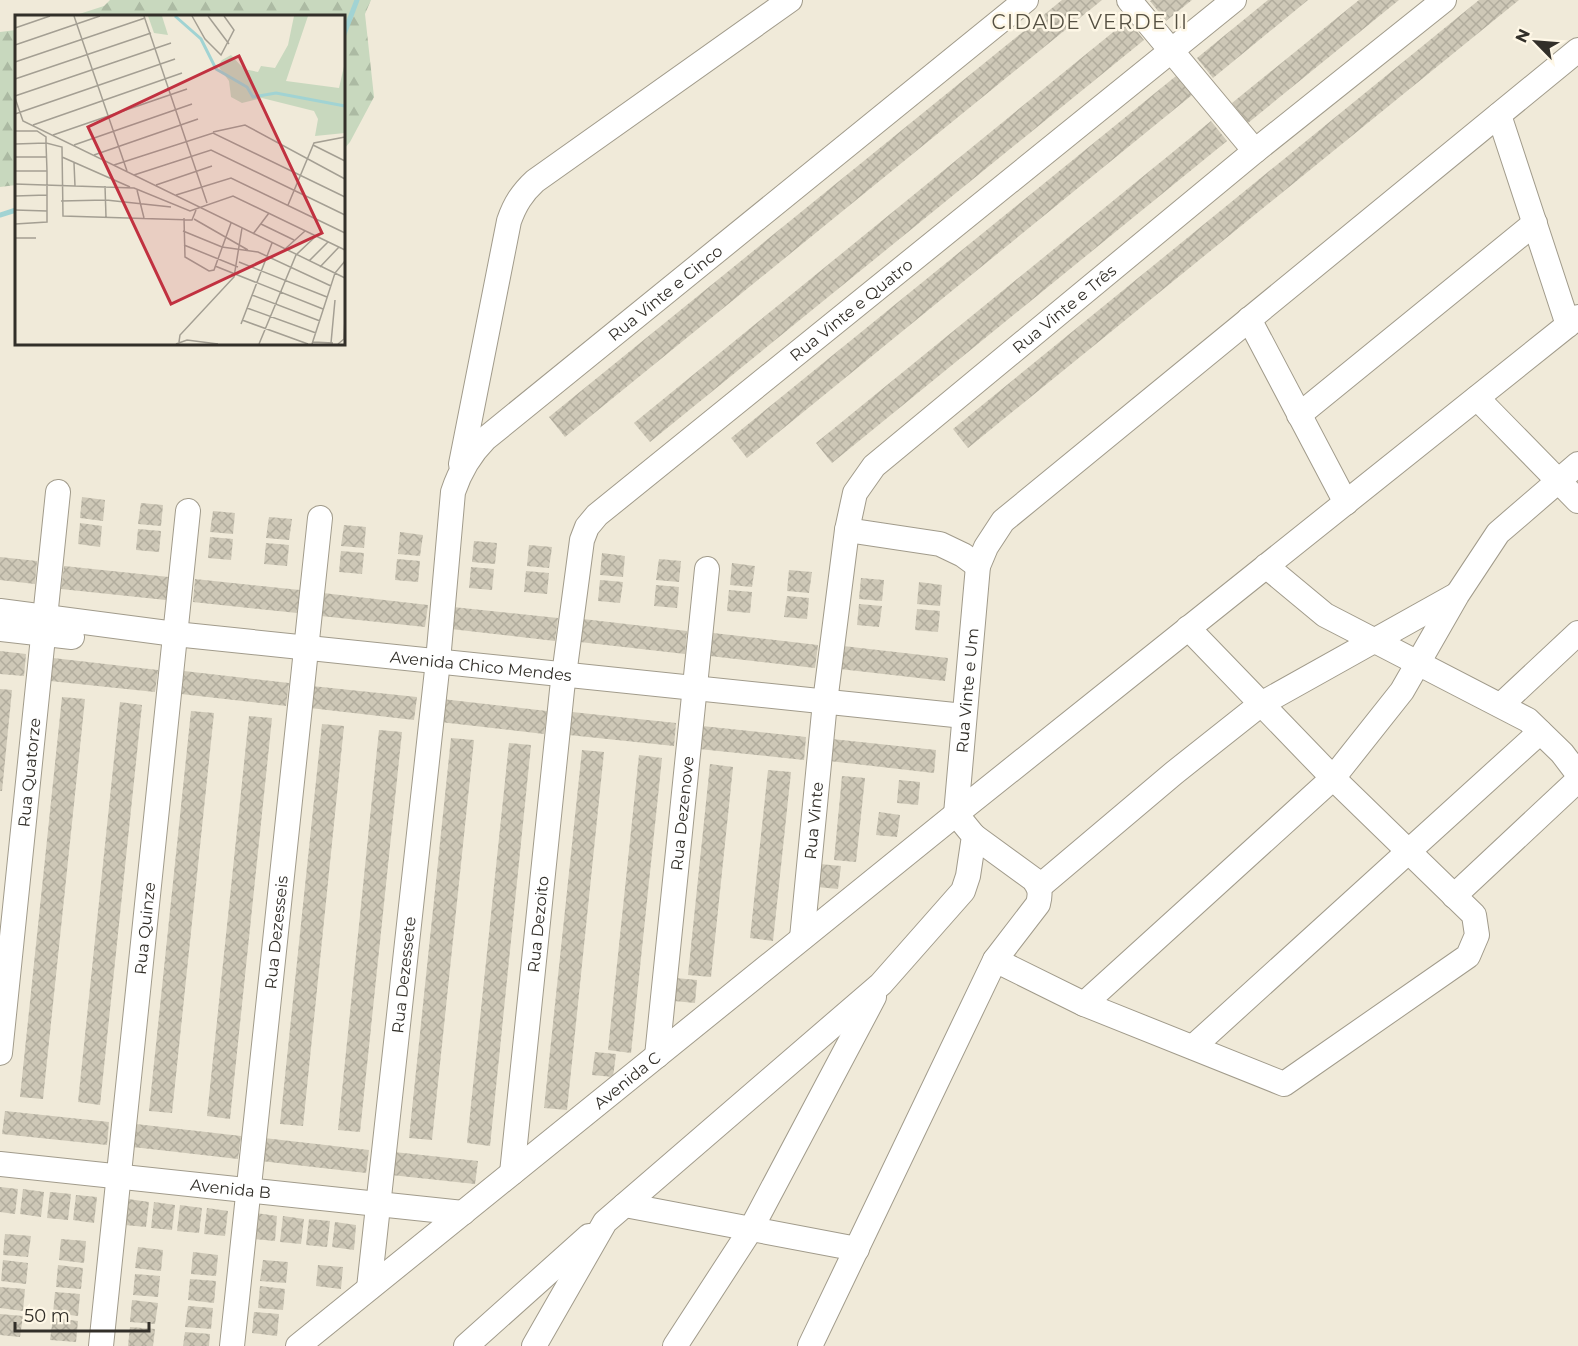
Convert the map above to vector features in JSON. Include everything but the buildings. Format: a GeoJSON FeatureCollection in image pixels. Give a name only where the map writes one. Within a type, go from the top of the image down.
{"type":"FeatureCollection","features":[{"type":"Feature","properties":{"kind":"street"},"geometry":{"type":"LineString","coordinates":[[460,472],[508,221],[514,205],[523,192],[535,181],[790,0]]}},
{"type":"Feature","properties":{"kind":"street","name":"Rua Vinte e Cinco"},"geometry":{"type":"LineString","coordinates":[[437,669],[453,492],[460,472],[471,453],[485,439],[1026,0]]}},
{"type":"Feature","properties":{"kind":"street"},"geometry":{"type":"LineString","coordinates":[[1128,0],[1255,151]]}},
{"type":"Feature","properties":{"kind":"street","name":"Rua Vinte e Quatro"},"geometry":{"type":"LineString","coordinates":[[563,682],[582,540],[587,527],[597,515],[1234,0]]}},
{"type":"Feature","properties":{"kind":"street","name":"Rua Vinte e Três"},"geometry":{"type":"LineString","coordinates":[[825,710],[847,530],[855,493],[874,466],[1255,151],[1444,0]]}},
{"type":"Feature","properties":{"kind":"street"},"geometry":{"type":"LineString","coordinates":[[847,530],[939,544],[963,555],[978,566],[986,547],[1003,520],[1578,50]]}},
{"type":"Feature","properties":{"kind":"street"},"geometry":{"type":"LineString","coordinates":[[1499,115],[1535,224],[1573,321]]}},
{"type":"Feature","properties":{"kind":"street"},"geometry":{"type":"LineString","coordinates":[[1299,415],[1535,224]]}},
{"type":"Feature","properties":{"kind":"street"},"geometry":{"type":"LineString","coordinates":[[1249,320],[1346,502]]}},
{"type":"Feature","properties":{"kind":"street","name":"Avenida C"},"geometry":{"type":"LineString","coordinates":[[298,1346],[956,814],[1573,321]]}},
{"type":"Feature","properties":{"kind":"street"},"geometry":{"type":"LineString","coordinates":[[1477,398],[1578,501]]}},
{"type":"Feature","properties":{"kind":"street"},"geometry":{"type":"LineString","coordinates":[[1084,1004],[1333,778],[1402,692],[1457,595],[1498,533],[1578,464]]}},
{"type":"Feature","properties":{"kind":"street","name":"Rua Quatorze"},"geometry":{"type":"LineString","coordinates":[[0,1053],[58,492]]}},
{"type":"Feature","properties":{"kind":"street","name":"Rua Quinze"},"geometry":{"type":"LineString","coordinates":[[101,1346],[188,511]]}},
{"type":"Feature","properties":{"kind":"street","name":"Rua Dezesseis"},"geometry":{"type":"LineString","coordinates":[[232,1346],[320,518]]}},
{"type":"Feature","properties":{"kind":"street","name":"Rua Vinte e Um"},"geometry":{"type":"LineString","coordinates":[[956,814],[978,566]]}},
{"type":"Feature","properties":{"kind":"street"},"geometry":{"type":"LineString","coordinates":[[1266,566],[1325,615],[1528,720],[1562,753],[1578,774]]}},
{"type":"Feature","properties":{"kind":"street","name":"Rua Dezenove"},"geometry":{"type":"LineString","coordinates":[[657,1056],[707,569]]}},
{"type":"Feature","properties":{"kind":"street"},"geometry":{"type":"LineString","coordinates":[[1039,887],[1174,773],[1261,704],[1457,595]]}},
{"type":"Feature","properties":{"kind":"street","name":"Avenida Chico Mendes"},"geometry":{"type":"LineString","coordinates":[[0,611],[44,626]]}},
{"type":"Feature","properties":{"kind":"street","name":"Avenida Chico Mendes"},"geometry":{"type":"LineString","coordinates":[[0,629],[44,626],[306,656],[964,724]]}},
{"type":"Feature","properties":{"kind":"street"},"geometry":{"type":"LineString","coordinates":[[996,960],[1084,1004],[1284,1084],[1468,956],[1477,935],[1474,915],[1333,778],[1188,628]]}},
{"type":"Feature","properties":{"kind":"street"},"geometry":{"type":"LineString","coordinates":[[1501,705],[1578,633]]}},
{"type":"Feature","properties":{"kind":"street","name":"Rua Dezessete"},"geometry":{"type":"LineString","coordinates":[[369,1288],[437,669]]}},
{"type":"Feature","properties":{"kind":"street","name":"Rua Dezoito"},"geometry":{"type":"LineString","coordinates":[[512,1173],[563,682]]}},
{"type":"Feature","properties":{"kind":"street","name":"Rua Vinte"},"geometry":{"type":"LineString","coordinates":[[802,938],[825,710]]}},
{"type":"Feature","properties":{"kind":"street"},"geometry":{"type":"LineString","coordinates":[[1193,1047],[1540,732]]}},
{"type":"Feature","properties":{"kind":"street"},"geometry":{"type":"LineString","coordinates":[[1454,896],[1578,780]]}},
{"type":"Feature","properties":{"kind":"street"},"geometry":{"type":"LineString","coordinates":[[810,1346],[996,960],[1038,904],[1041,895],[1033,879],[974,836],[956,814]]}},
{"type":"Feature","properties":{"kind":"street"},"geometry":{"type":"LineString","coordinates":[[466,1346],[604,1222],[881,984],[963,891],[968,876],[974,836]]}},
{"type":"Feature","properties":{"kind":"street"},"geometry":{"type":"LineString","coordinates":[[675,1346],[751,1229],[881,984]]}},
{"type":"Feature","properties":{"kind":"street","name":"Avenida B"},"geometry":{"type":"LineString","coordinates":[[0,1164],[463,1213]]}},
{"type":"Feature","properties":{"kind":"street"},"geometry":{"type":"LineString","coordinates":[[625,1205],[856,1249]]}},
{"type":"Feature","properties":{"kind":"street"},"geometry":{"type":"LineString","coordinates":[[534,1346],[604,1222]]}},
{"type":"Feature","properties":{"kind":"green space"},"geometry":{"type":"Polygon","coordinates":[[[110,0],[371,0],[365,14],[374,97],[345,148],[345,15],[76,15],[104,6],[110,0]]]}},
{"type":"Feature","properties":{"kind":"green space"},"geometry":{"type":"Polygon","coordinates":[[[15,30],[15,185],[0,187],[0,32],[15,30]]]}},
{"type":"Feature","properties":{"kind":"waterway"},"geometry":{"type":"LineString","coordinates":[[345,31],[357,0]]}},
{"type":"Feature","properties":{"kind":"waterway"},"geometry":{"type":"LineString","coordinates":[[0,215],[15,210]]}},
{"type":"Feature","properties":{"kind":"district","name":"CIDADE VERDE II"},"geometry":{"type":"Point","coordinates":[1090,22]}}]}
